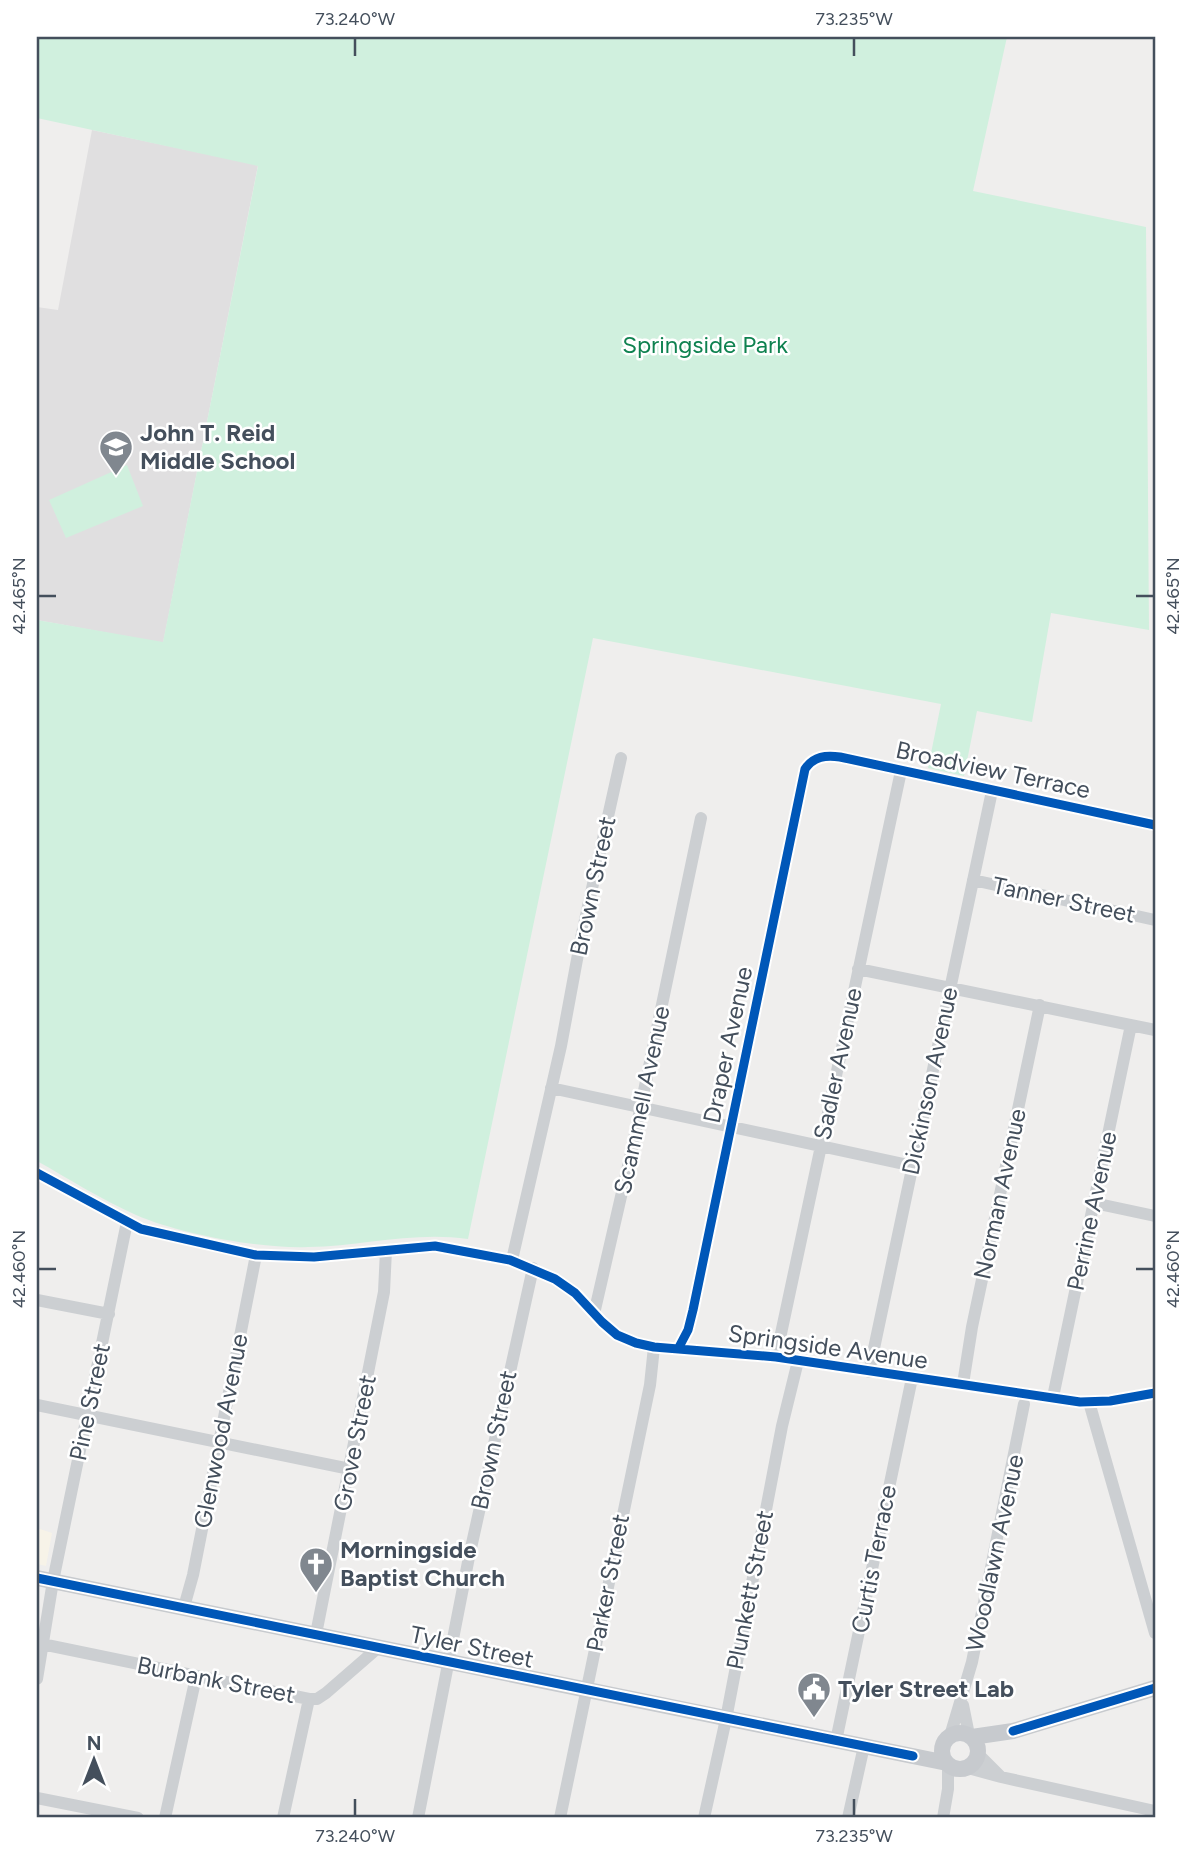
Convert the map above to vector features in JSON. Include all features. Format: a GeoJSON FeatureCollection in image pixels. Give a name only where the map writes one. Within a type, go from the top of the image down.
{"type":"FeatureCollection","features":[{"type":"Feature","properties":{"kind":"main road","name":"Tyler Street"},"geometry":{"type":"LineString","coordinates":[[37,1578],[184,1606],[957,1767]]}},
{"type":"Feature","properties":{"kind":"main road"},"geometry":{"type":"LineString","coordinates":[[974,1744],[1155,1688]]}},
{"type":"Feature","properties":{"kind":"main road"},"geometry":{"type":"LineString","coordinates":[[960,1733],[974,1744],[976,1759],[957,1767],[942,1754],[947,1740],[960,1733]]}},
{"type":"Feature","properties":{"kind":"main road","name":"Tyler Street"},"geometry":{"type":"LineString","coordinates":[[900,1754],[931,1750],[947,1740]]}},
{"type":"Feature","properties":{"kind":"street","name":"Broadview Terrace"},"geometry":{"type":"LineString","coordinates":[[822,757],[859,760],[1155,825]]}},
{"type":"Feature","properties":{"kind":"street","name":"Draper Avenue"},"geometry":{"type":"LineString","coordinates":[[678,1349],[688,1330],[693,1310],[805,769],[810,762],[822,757]]}},
{"type":"Feature","properties":{"kind":"street","name":"Brown Street"},"geometry":{"type":"LineString","coordinates":[[512,1260],[621,758]]}},
{"type":"Feature","properties":{"kind":"street","name":"Sadler Avenue"},"geometry":{"type":"LineString","coordinates":[[776,1357],[901,771]]}},
{"type":"Feature","properties":{"kind":"street","name":"Dickinson Avenue"},"geometry":{"type":"LineString","coordinates":[[869,1372],[992,791]]}},
{"type":"Feature","properties":{"kind":"street","name":"Scammell Avenue"},"geometry":{"type":"LineString","coordinates":[[594,1314],[612,1241],[701,818]]}},
{"type":"Feature","properties":{"kind":"street","name":"Tanner Street"},"geometry":{"type":"LineString","coordinates":[[973,880],[1155,920]]}},
{"type":"Feature","properties":{"kind":"street"},"geometry":{"type":"LineString","coordinates":[[858,968],[1155,1030]]}},
{"type":"Feature","properties":{"kind":"street","name":"Norman Avenue"},"geometry":{"type":"LineString","coordinates":[[963,1384],[972,1327],[1040,1005]]}},
{"type":"Feature","properties":{"kind":"street","name":"Perrine Avenue"},"geometry":{"type":"LineString","coordinates":[[1053,1397],[1131,1025]]}},
{"type":"Feature","properties":{"kind":"street"},"geometry":{"type":"LineString","coordinates":[[551,1088],[821,1144],[912,1166]]}},
{"type":"Feature","properties":{"kind":"street","name":"Springside Avenue"},"geometry":{"type":"LineString","coordinates":[[37,1173],[127,1222],[153,1232],[256,1255],[314,1257],[435,1246],[512,1260],[555,1279],[575,1293],[617,1335],[654,1347],[776,1357],[1089,1402],[1155,1393]]}},
{"type":"Feature","properties":{"kind":"street"},"geometry":{"type":"LineString","coordinates":[[1094,1203],[1155,1216]]}},
{"type":"Feature","properties":{"kind":"street","name":"Pine Street"},"geometry":{"type":"LineString","coordinates":[[37,1679],[40,1643],[127,1222]]}},
{"type":"Feature","properties":{"kind":"street","name":"Grove Street"},"geometry":{"type":"LineString","coordinates":[[316,1634],[384,1292],[386,1250]]}},
{"type":"Feature","properties":{"kind":"street","name":"Glenwood Avenue"},"geometry":{"type":"LineString","coordinates":[[184,1606],[193,1575],[217,1441],[256,1255]]}},
{"type":"Feature","properties":{"kind":"street","name":"Brown Street"},"geometry":{"type":"LineString","coordinates":[[418,1818],[502,1399],[533,1268]]}},
{"type":"Feature","properties":{"kind":"street"},"geometry":{"type":"LineString","coordinates":[[37,1300],[109,1314]]}},
{"type":"Feature","properties":{"kind":"street","name":"Parker Street"},"geometry":{"type":"LineString","coordinates":[[560,1818],[649,1384],[654,1347]]}},
{"type":"Feature","properties":{"kind":"street","name":"Plunkett Street"},"geometry":{"type":"LineString","coordinates":[[704,1818],[726,1719],[782,1426],[798,1361]]}},
{"type":"Feature","properties":{"kind":"street","name":"Curtis Terrace"},"geometry":{"type":"LineString","coordinates":[[836,1741],[912,1377]]}},
{"type":"Feature","properties":{"kind":"street"},"geometry":{"type":"LineString","coordinates":[[1089,1402],[1155,1633]]}},
{"type":"Feature","properties":{"kind":"street","name":"Woodlawn Avenue"},"geometry":{"type":"LineString","coordinates":[[947,1740],[962,1701],[1024,1404]]}},
{"type":"Feature","properties":{"kind":"street"},"geometry":{"type":"LineString","coordinates":[[37,1405],[350,1469]]}},
{"type":"Feature","properties":{"kind":"street","name":"Burbank Street"},"geometry":{"type":"LineString","coordinates":[[40,1643],[309,1699],[317,1699],[326,1693],[379,1647]]}},
{"type":"Feature","properties":{"kind":"street"},"geometry":{"type":"LineString","coordinates":[[166,1818],[196,1677]]}},
{"type":"Feature","properties":{"kind":"street"},"geometry":{"type":"LineString","coordinates":[[283,1818],[309,1699]]}},
{"type":"Feature","properties":{"kind":"street","name":"Woodlawn Avenue"},"geometry":{"type":"LineString","coordinates":[[962,1701],[974,1744]]}},
{"type":"Feature","properties":{"kind":"street"},"geometry":{"type":"LineString","coordinates":[[974,1744],[1001,1777]]}},
{"type":"Feature","properties":{"kind":"street"},"geometry":{"type":"LineString","coordinates":[[848,1818],[864,1746]]}},
{"type":"Feature","properties":{"kind":"street"},"geometry":{"type":"LineString","coordinates":[[943,1818],[948,1789],[957,1767]]}},
{"type":"Feature","properties":{"kind":"street","name":"Tyler Street"},"geometry":{"type":"LineString","coordinates":[[957,1767],[1155,1811]]}},
{"type":"Feature","properties":{"kind":"street"},"geometry":{"type":"LineString","coordinates":[[37,1798],[138,1818]]}},
{"type":"Feature","properties":{"kind":"shaded area","name":"John T. Reid Middle School"},"geometry":{"type":"Polygon","coordinates":[[[92,130],[258,165],[163,643],[37,620],[37,307],[58,310],[92,130]]]}},
{"type":"Feature","properties":{"kind":"shaded area"},"geometry":{"type":"Polygon","coordinates":[[[37,1528],[52,1533],[46,1566],[37,1564],[37,1528]]]}},
{"type":"Feature","properties":{"kind":"green space","name":"Springside Park"},"geometry":{"type":"Polygon","coordinates":[[[37,37],[1007,37],[973,191],[1146,227],[1149,630],[1051,613],[1032,722],[977,711],[964,776],[928,768],[941,704],[593,638],[468,1239],[428,1237],[289,1247],[220,1239],[136,1215],[37,1161],[37,620],[163,642],[258,166],[37,118],[37,37]]]}},
{"type":"Feature","properties":{"kind":"green space"},"geometry":{"type":"Polygon","coordinates":[[[127,465],[143,506],[66,538],[49,500],[127,465]]]}},
{"type":"Feature","properties":{"kind":"cycle path"},"geometry":{"type":"LineString","coordinates":[[678,1349],[688,1330],[693,1310],[805,769],[812,761],[821,757],[840,757],[1155,825]]}},
{"type":"Feature","properties":{"kind":"cycle path"},"geometry":{"type":"LineString","coordinates":[[37,1173],[141,1229],[256,1255],[314,1257],[435,1246],[510,1260],[555,1279],[575,1293],[617,1335],[654,1347],[776,1357],[1080,1402],[1110,1401],[1155,1393]]}},
{"type":"Feature","properties":{"kind":"cycle path"},"geometry":{"type":"LineString","coordinates":[[37,1578],[913,1756]]}},
{"type":"Feature","properties":{"kind":"cycle path"},"geometry":{"type":"LineString","coordinates":[[1013,1731],[1155,1688]]}},
{"type":"Feature","properties":{"kind":"place","name":"John T. Reid Middle School"},"geometry":{"type":"Point","coordinates":[116,477]}},
{"type":"Feature","properties":{"kind":"place","name":"Morningside Baptist Church"},"geometry":{"type":"Point","coordinates":[316,1594]}},
{"type":"Feature","properties":{"kind":"place","name":"Tyler Street Lab"},"geometry":{"type":"Point","coordinates":[814,1719]}}]}
